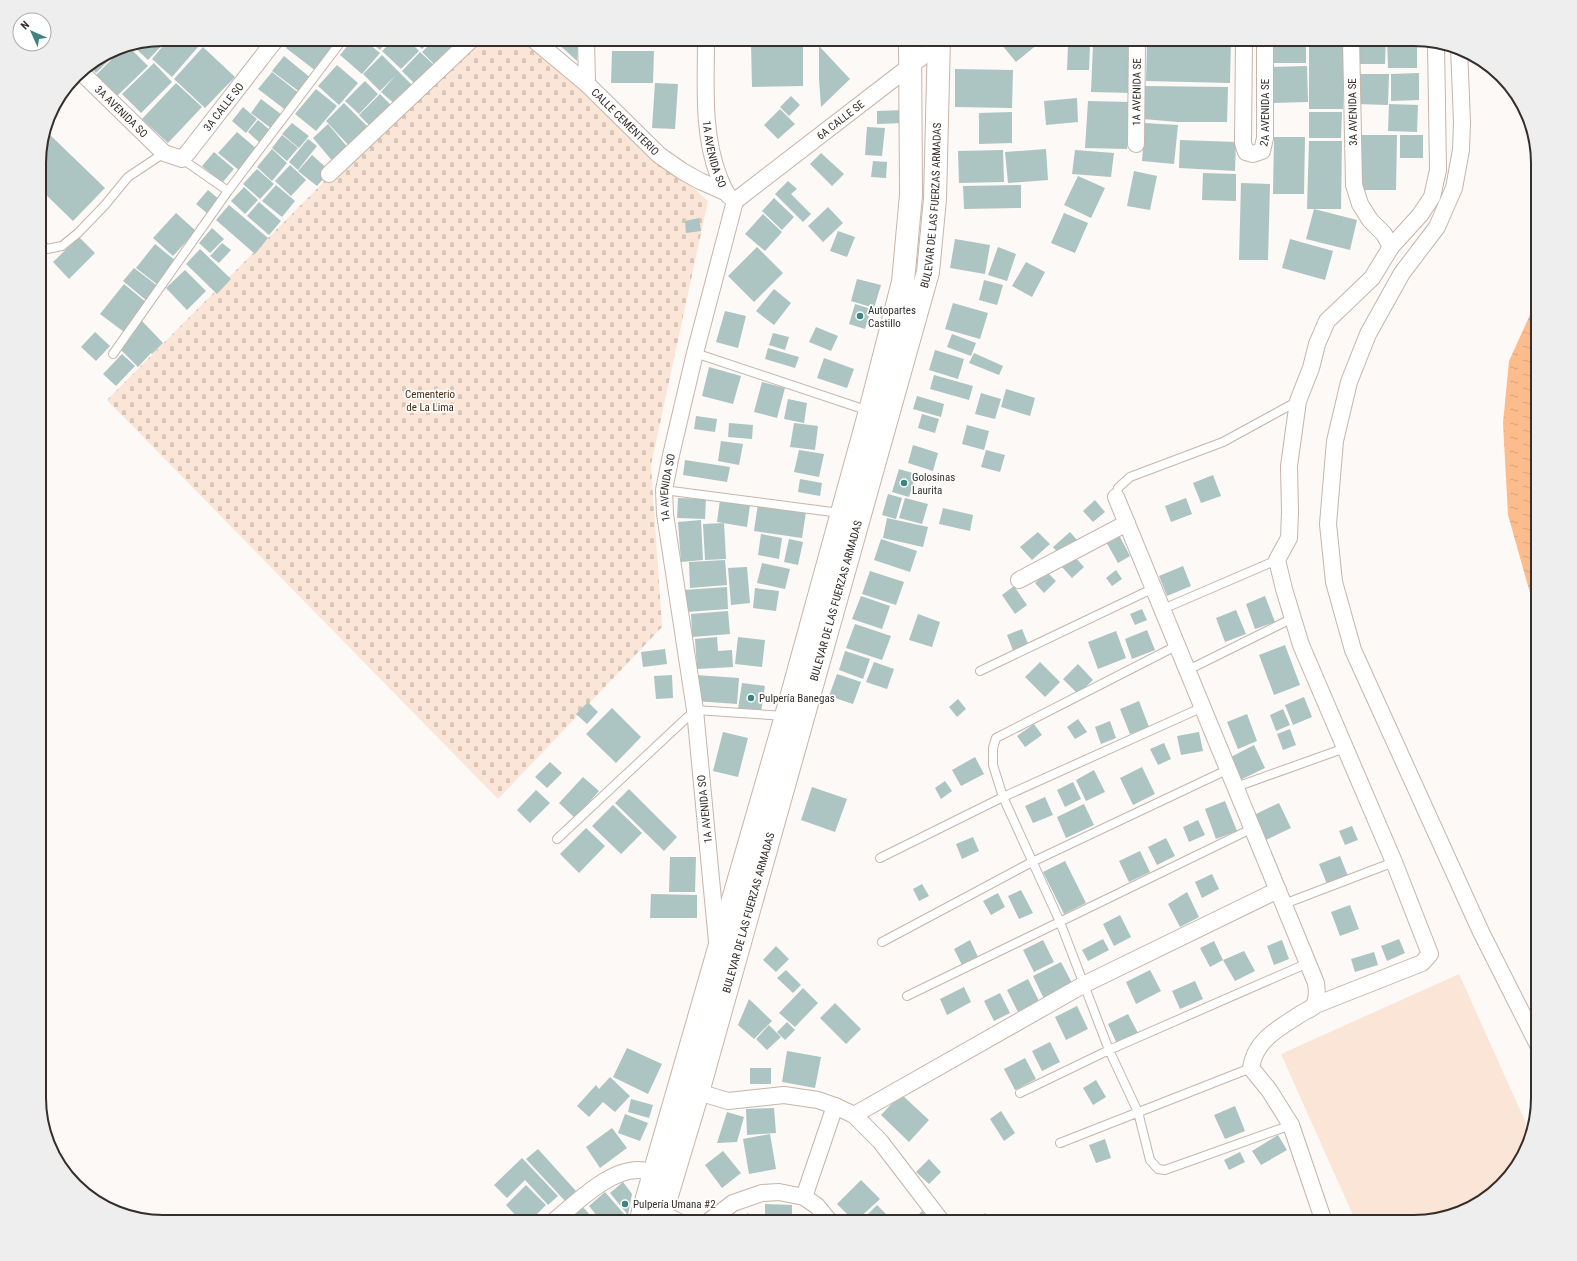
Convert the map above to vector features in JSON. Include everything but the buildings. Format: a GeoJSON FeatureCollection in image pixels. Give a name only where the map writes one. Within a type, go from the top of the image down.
{"type":"FeatureCollection","features":[{"type":"Feature","properties":{"kind":"street","name":"3A CALLE SO"},"geometry":{"type":"LineString","coordinates":[[182,159],[271,46]]}},
{"type":"Feature","properties":{"kind":"street"},"geometry":{"type":"LineString","coordinates":[[329,174],[465,46]]}},
{"type":"Feature","properties":{"kind":"street","name":"CALLE CEMENTERIO"},"geometry":{"type":"LineString","coordinates":[[541,46],[587,84],[660,155],[700,181],[730,197]]}},
{"type":"Feature","properties":{"kind":"street"},"geometry":{"type":"LineString","coordinates":[[586,46],[587,84]]}},
{"type":"Feature","properties":{"kind":"street","name":"1A AVENIDA SO"},"geometry":{"type":"LineString","coordinates":[[706,46],[706,118],[710,148],[716,169],[730,197],[695,353],[670,455],[664,490],[665,514],[695,710],[718,948]]}},
{"type":"Feature","properties":{"kind":"street","name":"BULEVAR DE LAS FUERZAS ARMADAS"},"geometry":{"type":"LineString","coordinates":[[657,1215],[653,1172],[786,716],[870,411],[903,282],[911,195],[910,46]]}},
{"type":"Feature","properties":{"kind":"street","name":"6A CALLE SE"},"geometry":{"type":"LineString","coordinates":[[730,197],[910,66],[934,46]]}},
{"type":"Feature","properties":{"kind":"street","name":"BULEVAR DE LAS FUERZAS ARMADAS"},"geometry":{"type":"LineString","coordinates":[[658,1215],[698,1092],[928,272],[935,199],[941,46]]}},
{"type":"Feature","properties":{"kind":"street","name":"1A AVENIDA SE"},"geometry":{"type":"LineString","coordinates":[[1136,144],[1137,46]]}},
{"type":"Feature","properties":{"kind":"street","name":"2A AVENIDA SE"},"geometry":{"type":"LineString","coordinates":[[1244,46],[1243,143],[1246,152],[1253,154],[1262,151],[1265,138],[1265,46]]}},
{"type":"Feature","properties":{"kind":"street","name":"3A AVENIDA SE"},"geometry":{"type":"LineString","coordinates":[[1351,46],[1354,185],[1360,204],[1370,220],[1384,234],[1391,247]]}},
{"type":"Feature","properties":{"kind":"street"},"geometry":{"type":"LineString","coordinates":[[1322,1215],[1291,1125],[1269,1090],[1251,1068],[1252,1058],[1260,1043],[1272,1032],[1313,1006],[1422,963],[1430,954],[1394,862],[1301,645],[1277,560],[1289,538],[1289,466],[1298,401],[1311,368],[1317,344],[1327,321],[1372,278],[1391,247],[1420,215],[1432,198],[1438,170],[1436,48]]}},
{"type":"Feature","properties":{"kind":"street"},"geometry":{"type":"LineString","coordinates":[[1459,55],[1462,122],[1461,150],[1454,188],[1437,227],[1402,274],[1368,334],[1349,382],[1334,441],[1328,524],[1334,582],[1353,650],[1481,932],[1531,1031]]}},
{"type":"Feature","properties":{"kind":"street","name":"3A AVENIDA SO"},"geometry":{"type":"LineString","coordinates":[[85,76],[164,153]]}},
{"type":"Feature","properties":{"kind":"street"},"geometry":{"type":"LineString","coordinates":[[164,153],[182,159]]}},
{"type":"Feature","properties":{"kind":"street"},"geometry":{"type":"LineString","coordinates":[[1116,498],[1163,608],[1308,963],[1317,988],[1313,1006]]}},
{"type":"Feature","properties":{"kind":"street"},"geometry":{"type":"LineString","coordinates":[[1019,580],[1127,523]]}},
{"type":"Feature","properties":{"kind":"street"},"geometry":{"type":"LineString","coordinates":[[854,1115],[1083,985],[1281,897]]}},
{"type":"Feature","properties":{"kind":"street"},"geometry":{"type":"LineString","coordinates":[[698,1092],[728,1101],[784,1095],[818,1100],[854,1115],[880,1141],[937,1215]]}},
{"type":"Feature","properties":{"kind":"street"},"geometry":{"type":"LineString","coordinates":[[804,1197],[835,1106]]}},
{"type":"Feature","properties":{"kind":"street"},"geometry":{"type":"LineString","coordinates":[[562,1215],[609,1178],[637,1170],[653,1172]]}},
{"type":"Feature","properties":{"kind":"street"},"geometry":{"type":"LineString","coordinates":[[717,1215],[733,1203],[762,1193],[779,1192],[804,1197],[817,1206],[824,1215]]}},
{"type":"Feature","properties":{"kind":"lane"},"geometry":{"type":"LineString","coordinates":[[113,354],[228,191],[338,46]]}},
{"type":"Feature","properties":{"kind":"lane"},"geometry":{"type":"LineString","coordinates":[[46,248],[62,246],[78,233],[105,205],[128,177],[164,153]]}},
{"type":"Feature","properties":{"kind":"lane"},"geometry":{"type":"LineString","coordinates":[[182,159],[228,191]]}},
{"type":"Feature","properties":{"kind":"lane"},"geometry":{"type":"LineString","coordinates":[[695,353],[870,411]]}},
{"type":"Feature","properties":{"kind":"lane"},"geometry":{"type":"LineString","coordinates":[[1116,498],[1118,488],[1130,477],[1223,442],[1298,401]]}},
{"type":"Feature","properties":{"kind":"lane"},"geometry":{"type":"LineString","coordinates":[[664,490],[842,513]]}},
{"type":"Feature","properties":{"kind":"lane"},"geometry":{"type":"LineString","coordinates":[[1163,608],[1277,560]]}},
{"type":"Feature","properties":{"kind":"lane"},"geometry":{"type":"LineString","coordinates":[[980,671],[1154,588]]}},
{"type":"Feature","properties":{"kind":"lane"},"geometry":{"type":"LineString","coordinates":[[1188,670],[1294,618]]}},
{"type":"Feature","properties":{"kind":"lane"},"geometry":{"type":"LineString","coordinates":[[1178,645],[996,738],[993,748],[993,765],[1003,796],[1060,922],[1109,1050],[1138,1112],[1150,1160],[1158,1169],[1165,1170],[1291,1125]]}},
{"type":"Feature","properties":{"kind":"lane"},"geometry":{"type":"LineString","coordinates":[[880,858],[1003,796],[1203,707]]}},
{"type":"Feature","properties":{"kind":"lane"},"geometry":{"type":"LineString","coordinates":[[557,839],[695,710],[786,716]]}},
{"type":"Feature","properties":{"kind":"lane"},"geometry":{"type":"LineString","coordinates":[[1236,787],[1345,748]]}},
{"type":"Feature","properties":{"kind":"lane"},"geometry":{"type":"LineString","coordinates":[[882,942],[1032,862],[1228,769]]}},
{"type":"Feature","properties":{"kind":"lane"},"geometry":{"type":"LineString","coordinates":[[907,996],[1252,828]]}},
{"type":"Feature","properties":{"kind":"lane"},"geometry":{"type":"LineString","coordinates":[[1281,897],[1394,862]]}},
{"type":"Feature","properties":{"kind":"lane"},"geometry":{"type":"LineString","coordinates":[[1020,1093],[1109,1050],[1308,963]]}},
{"type":"Feature","properties":{"kind":"lane"},"geometry":{"type":"LineString","coordinates":[[1060,1143],[1251,1068]]}},
{"type":"Feature","properties":{"kind":"green space","name":"Cementerio de La Lima"},"geometry":{"type":"Polygon","coordinates":[[[459,46],[536,46],[708,201],[651,465],[662,627],[498,799],[107,400],[459,46]]]}},
{"type":"Feature","properties":{"kind":"green space"},"geometry":{"type":"Polygon","coordinates":[[[1459,974],[1528,1126],[1525,1136],[1515,1157],[1497,1181],[1473,1199],[1459,1206],[1429,1214],[1353,1215],[1281,1054],[1459,974]]]}},
{"type":"Feature","properties":{"kind":"water"},"geometry":{"type":"Polygon","coordinates":[[[1531,312],[1531,596],[1508,515],[1503,423],[1509,361],[1531,312]]]}},
{"type":"Feature","properties":{"kind":"place","name":"Autopartes Castillo"},"geometry":{"type":"Point","coordinates":[860,316]}},
{"type":"Feature","properties":{"kind":"place","name":"Golosinas Laurita"},"geometry":{"type":"Point","coordinates":[904,483]}},
{"type":"Feature","properties":{"kind":"place","name":"Pulpería Banegas"},"geometry":{"type":"Point","coordinates":[751,698]}},
{"type":"Feature","properties":{"kind":"place","name":"Pulpería Umana #2"},"geometry":{"type":"Point","coordinates":[625,1204]}}]}
